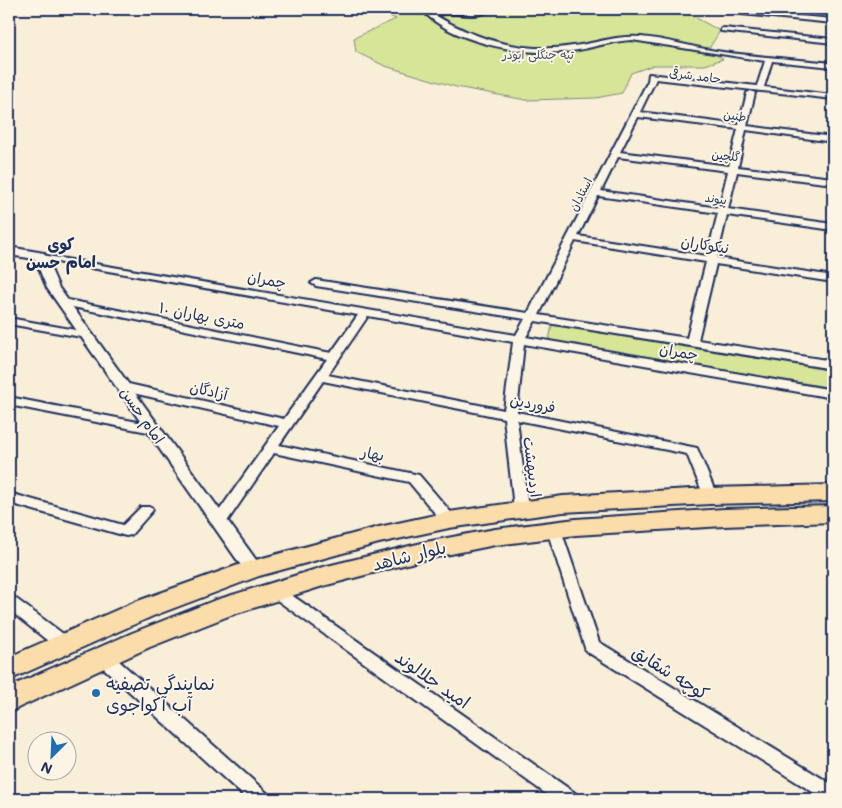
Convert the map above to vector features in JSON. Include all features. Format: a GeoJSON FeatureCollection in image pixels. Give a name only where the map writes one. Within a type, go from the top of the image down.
{"type":"FeatureCollection","features":[{"type":"Feature","properties":{"kind":"main road","name":"بلوار شاهد"},"geometry":{"type":"LineString","coordinates":[[9,669],[144,609],[253,569],[379,535],[449,520],[522,508],[563,504],[710,496],[833,493]]}},
{"type":"Feature","properties":{"kind":"main road","name":"بلوار شاهد"},"geometry":{"type":"LineString","coordinates":[[9,700],[103,656],[219,609],[275,591],[446,546],[498,536],[554,530],[705,518],[833,514]]}},
{"type":"Feature","properties":{"kind":"street"},"geometry":{"type":"LineString","coordinates":[[489,9],[472,14],[440,12],[430,15],[484,41],[526,49],[569,49],[613,38],[626,38],[658,40],[705,51],[833,65]]}},
{"type":"Feature","properties":{"kind":"street"},"geometry":{"type":"LineString","coordinates":[[744,13],[833,21]]}},
{"type":"Feature","properties":{"kind":"street"},"geometry":{"type":"LineString","coordinates":[[723,30],[833,41]]}},
{"type":"Feature","properties":{"kind":"street"},"geometry":{"type":"LineString","coordinates":[[692,342],[743,127],[769,58]]}},
{"type":"Feature","properties":{"kind":"street","name":"حامد شرقی"},"geometry":{"type":"LineString","coordinates":[[652,81],[833,97]]}},
{"type":"Feature","properties":{"kind":"street","name":"استادان"},"geometry":{"type":"LineString","coordinates":[[532,317],[652,81]]}},
{"type":"Feature","properties":{"kind":"street","name":"حامد شرقی"},"geometry":{"type":"LineString","coordinates":[[756,91],[833,103]]}},
{"type":"Feature","properties":{"kind":"street","name":"طنین"},"geometry":{"type":"LineString","coordinates":[[635,114],[833,139]]}},
{"type":"Feature","properties":{"kind":"street","name":"گلچین"},"geometry":{"type":"LineString","coordinates":[[615,154],[833,181]]}},
{"type":"Feature","properties":{"kind":"street","name":"پیوند"},"geometry":{"type":"LineString","coordinates":[[595,193],[833,227]]}},
{"type":"Feature","properties":{"kind":"street","name":"نیکوکاران"},"geometry":{"type":"LineString","coordinates":[[572,238],[833,279]]}},
{"type":"Feature","properties":{"kind":"street","name":"چمران"},"geometry":{"type":"LineString","coordinates":[[9,251],[833,394]]}},
{"type":"Feature","properties":{"kind":"street","name":"امام حسن"},"geometry":{"type":"LineString","coordinates":[[40,256],[53,288],[253,569]]}},
{"type":"Feature","properties":{"kind":"street","name":"چمران"},"geometry":{"type":"LineString","coordinates":[[316,283],[833,365]]}},
{"type":"Feature","properties":{"kind":"street","name":"۱۰ متری بهاران"},"geometry":{"type":"LineString","coordinates":[[63,302],[334,357]]}},
{"type":"Feature","properties":{"kind":"street"},"geometry":{"type":"LineString","coordinates":[[219,522],[365,313]]}},
{"type":"Feature","properties":{"kind":"street"},"geometry":{"type":"LineString","coordinates":[[519,340],[532,317]]}},
{"type":"Feature","properties":{"kind":"street"},"geometry":{"type":"LineString","coordinates":[[9,321],[87,336]]}},
{"type":"Feature","properties":{"kind":"street","name":"اردیبهشت"},"geometry":{"type":"LineString","coordinates":[[519,340],[510,415],[522,508]]}},
{"type":"Feature","properties":{"kind":"street","name":"فروردین"},"geometry":{"type":"LineString","coordinates":[[320,377],[692,451],[710,496]]}},
{"type":"Feature","properties":{"kind":"street","name":"آزادگان"},"geometry":{"type":"LineString","coordinates":[[124,387],[287,424]]}},
{"type":"Feature","properties":{"kind":"street"},"geometry":{"type":"LineString","coordinates":[[9,401],[153,429]]}},
{"type":"Feature","properties":{"kind":"street","name":"بهار"},"geometry":{"type":"LineString","coordinates":[[271,448],[414,478],[449,520]]}},
{"type":"Feature","properties":{"kind":"street"},"geometry":{"type":"LineString","coordinates":[[9,498],[126,531],[146,510]]}},
{"type":"Feature","properties":{"kind":"street","name":"کوچه شقایق"},"geometry":{"type":"LineString","coordinates":[[554,530],[592,646],[833,795]]}},
{"type":"Feature","properties":{"kind":"street","name":"امید جلالوند"},"geometry":{"type":"LineString","coordinates":[[275,591],[568,799]]}},
{"type":"Feature","properties":{"kind":"street"},"geometry":{"type":"LineString","coordinates":[[9,602],[64,644]]}},
{"type":"Feature","properties":{"kind":"street"},"geometry":{"type":"LineString","coordinates":[[103,656],[260,799]]}},
{"type":"Feature","properties":{"kind":"green space","name":"تپه جنگلی ابوذر"},"geometry":{"type":"Polygon","coordinates":[[[374,9],[684,9],[682,10],[720,31],[708,50],[723,59],[705,65],[654,65],[631,73],[622,93],[596,98],[526,100],[456,87],[385,66],[356,52],[354,38],[396,19],[374,9]]]}},
{"type":"Feature","properties":{"kind":"green space"},"geometry":{"type":"Polygon","coordinates":[[[552,324],[833,371],[833,388],[549,341],[552,324]]]}},
{"type":"Feature","properties":{"kind":"place","name":"نمایندگی تصفیه آب آکواجوی"},"geometry":{"type":"Point","coordinates":[96,693]}},
{"type":"Feature","properties":{"kind":"district","name":"کوی امام حسن"},"geometry":{"type":"Point","coordinates":[61,252]}}]}
